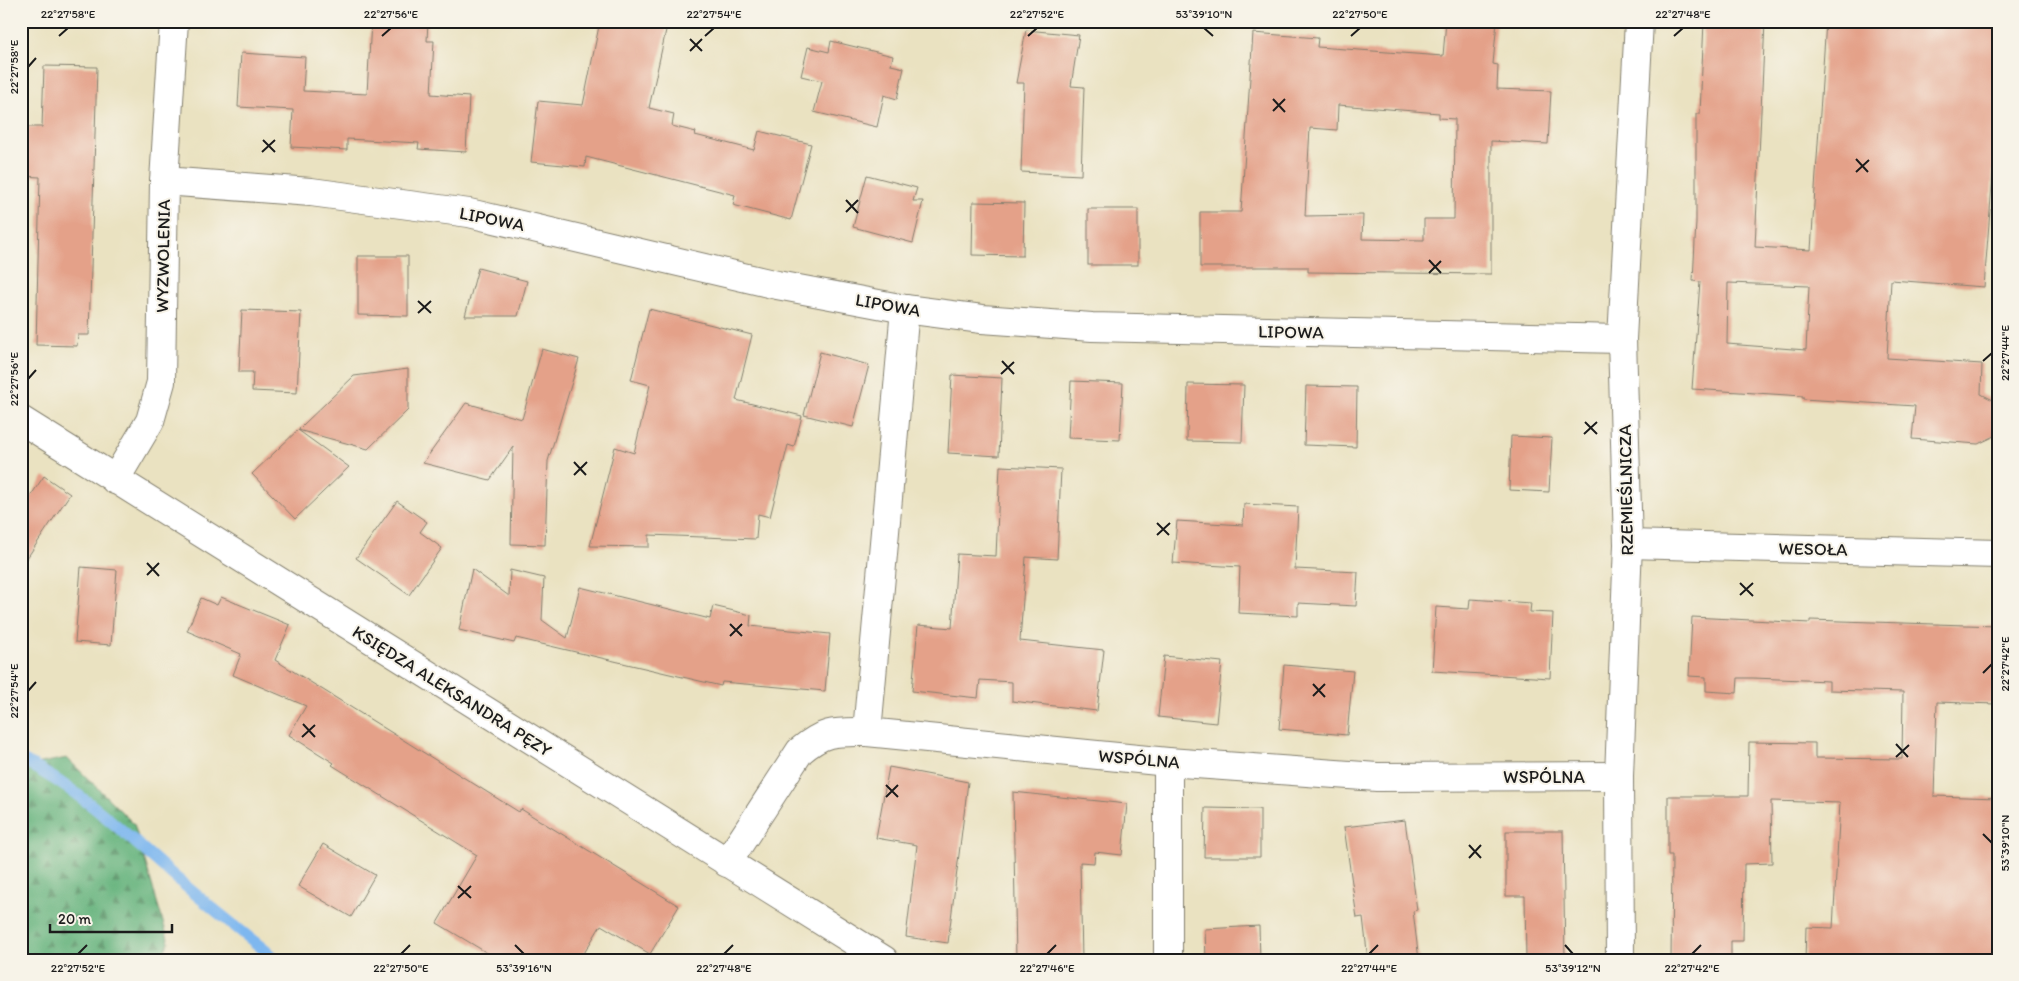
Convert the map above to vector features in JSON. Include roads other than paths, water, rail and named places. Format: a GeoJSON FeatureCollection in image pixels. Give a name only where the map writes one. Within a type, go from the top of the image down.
{"type":"FeatureCollection","features":[{"type":"Feature","properties":{"kind":"street","name":"WYZWOLENIA"},"geometry":{"type":"LineString","coordinates":[[114,480],[150,421],[161,382],[164,182],[174,21]]}},
{"type":"Feature","properties":{"kind":"street","name":"RZEMIEŚLNICZA"},"geometry":{"type":"LineString","coordinates":[[1620,960],[1619,776],[1628,544],[1622,339],[1639,21]]}},
{"type":"Feature","properties":{"kind":"street","name":"LIPOWA"},"geometry":{"type":"LineString","coordinates":[[164,182],[311,192],[469,213],[777,285],[905,309],[982,319],[1092,327],[1622,339]]}},
{"type":"Feature","properties":{"kind":"street"},"geometry":{"type":"LineString","coordinates":[[867,732],[905,309]]}},
{"type":"Feature","properties":{"kind":"street","name":"KSIĘDZA ALEKSANDRA PĘZY"},"geometry":{"type":"LineString","coordinates":[[21,420],[114,480],[884,960]]}},
{"type":"Feature","properties":{"kind":"street","name":"WESOŁA"},"geometry":{"type":"LineString","coordinates":[[1628,544],[1998,554]]}},
{"type":"Feature","properties":{"kind":"street","name":"WSPÓLNA"},"geometry":{"type":"LineString","coordinates":[[727,863],[800,751],[815,738],[833,732],[867,732],[1168,762],[1377,777],[1619,776]]}},
{"type":"Feature","properties":{"kind":"street"},"geometry":{"type":"LineString","coordinates":[[1168,762],[1168,960]]}},
{"type":"Feature","properties":{"kind":"waterway"},"geometry":{"type":"LineString","coordinates":[[21,760],[45,773],[88,802],[188,888],[277,960]]}}]}
